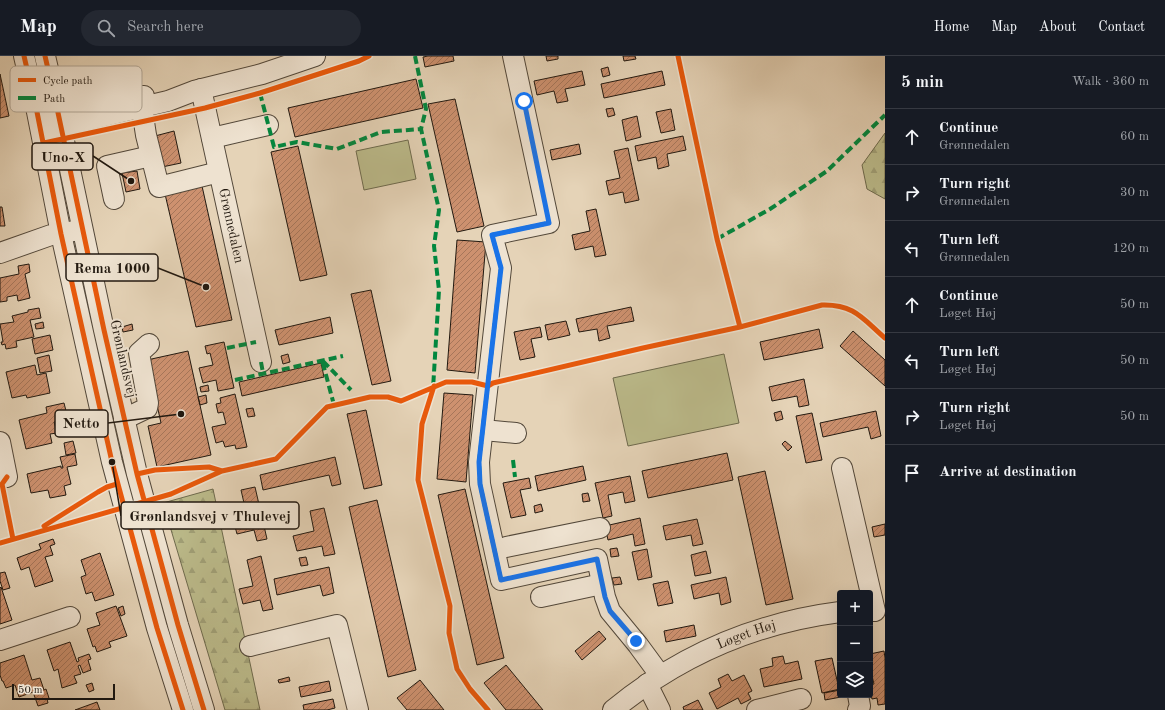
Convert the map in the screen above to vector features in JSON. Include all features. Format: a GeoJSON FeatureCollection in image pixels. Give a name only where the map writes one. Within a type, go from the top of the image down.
{"type":"FeatureCollection","features":[{"type":"Feature","properties":{"kind":"street"},"geometry":{"type":"LineString","coordinates":[[24,56],[26,66]]}},
{"type":"Feature","properties":{"kind":"street","name":"Grønlandsvej"},"geometry":{"type":"LineString","coordinates":[[45,56],[47,66]]}},
{"type":"Feature","properties":{"kind":"street"},"geometry":{"type":"LineString","coordinates":[[142,102],[262,74],[315,56]]}},
{"type":"Feature","properties":{"kind":"street"},"geometry":{"type":"LineString","coordinates":[[514,56],[549,223],[492,235],[501,268],[479,462],[480,484],[501,580],[597,559],[605,597],[610,611],[638,644],[654,680],[660,710]]}},
{"type":"Feature","properties":{"kind":"street","name":"Grønnedalen"},"geometry":{"type":"LineString","coordinates":[[197,90],[212,138],[261,362]]}},
{"type":"Feature","properties":{"kind":"street"},"geometry":{"type":"LineString","coordinates":[[142,109],[146,135],[158,187],[219,172]]}},
{"type":"Feature","properties":{"kind":"street"},"geometry":{"type":"LineString","coordinates":[[37,112],[61,234],[117,484],[155,620],[183,710]]}},
{"type":"Feature","properties":{"kind":"street","name":"Grønlandsvej"},"geometry":{"type":"LineString","coordinates":[[58,112],[82,230],[137,474],[155,544],[204,710]]}},
{"type":"Feature","properties":{"kind":"street"},"geometry":{"type":"LineString","coordinates":[[39,121],[86,112]]}},
{"type":"Feature","properties":{"kind":"street"},"geometry":{"type":"LineString","coordinates":[[212,138],[268,125]]}},
{"type":"Feature","properties":{"kind":"street"},"geometry":{"type":"LineString","coordinates":[[114,199],[107,166],[151,156]]}},
{"type":"Feature","properties":{"kind":"street"},"geometry":{"type":"LineString","coordinates":[[0,253],[51,235],[82,230]]}},
{"type":"Feature","properties":{"kind":"street"},"geometry":{"type":"LineString","coordinates":[[124,419],[147,408],[148,403],[139,353],[149,344]]}},
{"type":"Feature","properties":{"kind":"street"},"geometry":{"type":"LineString","coordinates":[[483,430],[516,433]]}},
{"type":"Feature","properties":{"kind":"street"},"geometry":{"type":"LineString","coordinates":[[0,442],[7,477]]}},
{"type":"Feature","properties":{"kind":"street"},"geometry":{"type":"LineString","coordinates":[[842,468],[877,611]]}},
{"type":"Feature","properties":{"kind":"street"},"geometry":{"type":"LineString","coordinates":[[506,547],[600,528]]}},
{"type":"Feature","properties":{"kind":"street"},"geometry":{"type":"LineString","coordinates":[[550,538],[557,568]]}},
{"type":"Feature","properties":{"kind":"street"},"geometry":{"type":"LineString","coordinates":[[541,597],[602,584]]}},
{"type":"Feature","properties":{"kind":"street","name":"Løget Høj"},"geometry":{"type":"LineString","coordinates":[[613,710],[654,680],[696,655],[737,636],[797,620],[837,614]]}},
{"type":"Feature","properties":{"kind":"street"},"geometry":{"type":"LineString","coordinates":[[0,640],[70,617]]}},
{"type":"Feature","properties":{"kind":"street"},"geometry":{"type":"LineString","coordinates":[[250,646],[337,625],[358,710]]}},
{"type":"Feature","properties":{"kind":"street"},"geometry":{"type":"LineString","coordinates":[[757,710],[802,699]]}},
{"type":"Feature","properties":{"kind":"green space"},"geometry":{"type":"Polygon","coordinates":[[[885,133],[885,199],[867,189],[862,165],[885,133]]]}},
{"type":"Feature","properties":{"kind":"green space"},"geometry":{"type":"Polygon","coordinates":[[[408,140],[416,179],[364,190],[356,151],[408,140]]]}},
{"type":"Feature","properties":{"kind":"green space"},"geometry":{"type":"Polygon","coordinates":[[[724,354],[739,423],[628,446],[613,378],[724,354]]]}},
{"type":"Feature","properties":{"kind":"green space"},"geometry":{"type":"Polygon","coordinates":[[[213,489],[260,710],[225,710],[163,503],[213,489]]]}},
{"type":"Feature","properties":{"kind":"building"},"geometry":{"type":"Polygon","coordinates":[[[453,56],[454,61],[425,67],[423,57],[453,56]]]}},
{"type":"Feature","properties":{"kind":"building"},"geometry":{"type":"Polygon","coordinates":[[[546,56],[558,56],[558,59],[547,61],[546,56]]]}},
{"type":"Feature","properties":{"kind":"building"},"geometry":{"type":"Polygon","coordinates":[[[623,56],[635,56],[636,59],[624,61],[623,56]]]}},
{"type":"Feature","properties":{"kind":"building"},"geometry":{"type":"Polygon","coordinates":[[[608,67],[610,75],[603,77],[601,69],[608,67]]]}},
{"type":"Feature","properties":{"kind":"building"},"geometry":{"type":"Polygon","coordinates":[[[582,71],[585,85],[565,89],[568,101],[557,103],[554,91],[537,95],[534,81],[582,71]]]}},
{"type":"Feature","properties":{"kind":"building"},"geometry":{"type":"Polygon","coordinates":[[[662,71],[665,85],[604,98],[601,84],[662,71]]]}},
{"type":"Feature","properties":{"kind":"building"},"geometry":{"type":"Polygon","coordinates":[[[0,74],[9,116],[0,118],[0,74]]]}},
{"type":"Feature","properties":{"kind":"building"},"geometry":{"type":"Polygon","coordinates":[[[416,79],[423,108],[295,137],[288,108],[416,79]]]}},
{"type":"Feature","properties":{"kind":"building"},"geometry":{"type":"Polygon","coordinates":[[[455,99],[484,226],[457,232],[428,104],[455,99]]]}},
{"type":"Feature","properties":{"kind":"building"},"geometry":{"type":"Polygon","coordinates":[[[613,108],[615,115],[608,117],[606,109],[613,108]]]}},
{"type":"Feature","properties":{"kind":"building"},"geometry":{"type":"Polygon","coordinates":[[[671,109],[675,130],[661,133],[656,112],[671,109]]]}},
{"type":"Feature","properties":{"kind":"building"},"geometry":{"type":"Polygon","coordinates":[[[637,116],[641,137],[626,141],[622,120],[637,116]]]}},
{"type":"Feature","properties":{"kind":"building"},"geometry":{"type":"Polygon","coordinates":[[[174,131],[181,163],[162,167],[155,136],[174,131]]]}},
{"type":"Feature","properties":{"kind":"building"},"geometry":{"type":"Polygon","coordinates":[[[683,136],[686,150],[667,154],[669,166],[658,169],[656,157],[638,161],[635,146],[683,136]]]}},
{"type":"Feature","properties":{"kind":"building"},"geometry":{"type":"Polygon","coordinates":[[[579,144],[581,154],[552,160],[550,150],[579,144]]]}},
{"type":"Feature","properties":{"kind":"building"},"geometry":{"type":"Polygon","coordinates":[[[298,146],[327,275],[300,281],[271,152],[298,146]]]}},
{"type":"Feature","properties":{"kind":"building"},"geometry":{"type":"Polygon","coordinates":[[[628,148],[639,200],[625,203],[623,192],[609,195],[606,181],[620,178],[614,151],[628,148]]]}},
{"type":"Feature","properties":{"kind":"building"},"geometry":{"type":"Polygon","coordinates":[[[137,171],[140,189],[126,192],[122,173],[137,171]]]}},
{"type":"Feature","properties":{"kind":"building"},"geometry":{"type":"Polygon","coordinates":[[[202,186],[232,320],[196,327],[165,194],[202,186]]]}},
{"type":"Feature","properties":{"kind":"building"},"geometry":{"type":"Polygon","coordinates":[[[0,207],[2,207],[5,226],[0,226],[0,207]]]}},
{"type":"Feature","properties":{"kind":"building"},"geometry":{"type":"Polygon","coordinates":[[[596,209],[606,255],[595,257],[593,246],[575,250],[572,235],[590,231],[586,211],[596,209]]]}},
{"type":"Feature","properties":{"kind":"building"},"geometry":{"type":"Polygon","coordinates":[[[457,240],[486,242],[475,373],[447,370],[457,240]]]}},
{"type":"Feature","properties":{"kind":"building"},"geometry":{"type":"Polygon","coordinates":[[[29,264],[30,272],[25,274],[30,298],[18,301],[17,295],[7,297],[7,301],[0,302],[0,278],[19,274],[18,266],[29,264]]]}},
{"type":"Feature","properties":{"kind":"building"},"geometry":{"type":"Polygon","coordinates":[[[371,290],[391,381],[372,385],[351,294],[371,290]]]}},
{"type":"Feature","properties":{"kind":"building"},"geometry":{"type":"Polygon","coordinates":[[[631,307],[634,321],[607,326],[610,338],[599,341],[597,329],[579,332],[576,319],[631,307]]]}},
{"type":"Feature","properties":{"kind":"building"},"geometry":{"type":"Polygon","coordinates":[[[39,308],[41,318],[30,320],[34,337],[16,341],[17,347],[6,349],[5,344],[2,345],[1,342],[3,342],[0,324],[14,322],[12,316],[28,312],[28,310],[39,308]]]}},
{"type":"Feature","properties":{"kind":"building"},"geometry":{"type":"Polygon","coordinates":[[[330,317],[333,333],[279,345],[275,330],[330,317]]]}},
{"type":"Feature","properties":{"kind":"building"},"geometry":{"type":"Polygon","coordinates":[[[566,321],[570,335],[548,340],[545,325],[566,321]]]}},
{"type":"Feature","properties":{"kind":"building"},"geometry":{"type":"Polygon","coordinates":[[[43,322],[44,328],[36,329],[35,324],[43,322]]]}},
{"type":"Feature","properties":{"kind":"building"},"geometry":{"type":"Polygon","coordinates":[[[132,324],[133,330],[123,332],[122,327],[132,324]]]}},
{"type":"Feature","properties":{"kind":"building"},"geometry":{"type":"Polygon","coordinates":[[[540,327],[542,337],[531,339],[535,357],[520,360],[514,332],[540,327]]]}},
{"type":"Feature","properties":{"kind":"building"},"geometry":{"type":"Polygon","coordinates":[[[819,329],[823,348],[764,360],[760,342],[819,329]]]}},
{"type":"Feature","properties":{"kind":"building"},"geometry":{"type":"Polygon","coordinates":[[[853,331],[885,360],[885,386],[840,346],[853,331]]]}},
{"type":"Feature","properties":{"kind":"building"},"geometry":{"type":"Polygon","coordinates":[[[50,335],[53,350],[35,354],[32,339],[50,335]]]}},
{"type":"Feature","properties":{"kind":"building"},"geometry":{"type":"Polygon","coordinates":[[[224,342],[234,388],[218,391],[216,380],[203,383],[199,368],[213,365],[210,353],[207,354],[205,346],[224,342]]]}},
{"type":"Feature","properties":{"kind":"building"},"geometry":{"type":"Polygon","coordinates":[[[188,351],[211,455],[157,467],[148,426],[161,423],[147,360],[188,351]]]}},
{"type":"Feature","properties":{"kind":"building"},"geometry":{"type":"Polygon","coordinates":[[[288,354],[290,362],[283,364],[281,356],[288,354]]]}},
{"type":"Feature","properties":{"kind":"building"},"geometry":{"type":"Polygon","coordinates":[[[49,355],[52,371],[40,373],[37,358],[49,355]]]}},
{"type":"Feature","properties":{"kind":"building"},"geometry":{"type":"Polygon","coordinates":[[[321,363],[324,377],[242,396],[239,382],[321,363]]]}},
{"type":"Feature","properties":{"kind":"building"},"geometry":{"type":"Polygon","coordinates":[[[35,365],[37,375],[46,373],[50,393],[27,398],[26,395],[12,398],[6,372],[35,365]]]}},
{"type":"Feature","properties":{"kind":"building"},"geometry":{"type":"Polygon","coordinates":[[[804,379],[809,405],[799,407],[797,396],[772,401],[769,387],[804,379]]]}},
{"type":"Feature","properties":{"kind":"building"},"geometry":{"type":"Polygon","coordinates":[[[208,385],[209,391],[201,392],[200,387],[208,385]]]}},
{"type":"Feature","properties":{"kind":"building"},"geometry":{"type":"Polygon","coordinates":[[[444,393],[473,395],[466,482],[437,479],[444,393]]]}},
{"type":"Feature","properties":{"kind":"building"},"geometry":{"type":"Polygon","coordinates":[[[235,394],[247,447],[236,449],[235,445],[225,447],[223,441],[216,443],[212,427],[226,424],[223,412],[218,413],[216,404],[221,403],[220,398],[235,394]]]}},
{"type":"Feature","properties":{"kind":"building"},"geometry":{"type":"Polygon","coordinates":[[[206,395],[207,403],[200,405],[198,397],[206,395]]]}},
{"type":"Feature","properties":{"kind":"building"},"geometry":{"type":"Polygon","coordinates":[[[64,403],[68,419],[54,422],[57,433],[50,434],[52,443],[26,449],[19,420],[47,413],[46,407],[64,403]]]}},
{"type":"Feature","properties":{"kind":"building"},"geometry":{"type":"Polygon","coordinates":[[[253,408],[255,416],[248,417],[246,409],[253,408]]]}},
{"type":"Feature","properties":{"kind":"building"},"geometry":{"type":"Polygon","coordinates":[[[366,410],[382,485],[364,489],[347,414],[366,410]]]}},
{"type":"Feature","properties":{"kind":"building"},"geometry":{"type":"Polygon","coordinates":[[[781,411],[783,419],[776,421],[774,413],[781,411]]]}},
{"type":"Feature","properties":{"kind":"building"},"geometry":{"type":"Polygon","coordinates":[[[876,411],[881,436],[871,439],[868,427],[823,437],[820,423],[876,411]]]}},
{"type":"Feature","properties":{"kind":"building"},"geometry":{"type":"Polygon","coordinates":[[[812,413],[822,460],[806,463],[796,416],[812,413]]]}},
{"type":"Feature","properties":{"kind":"building"},"geometry":{"type":"Polygon","coordinates":[[[73,441],[76,453],[66,455],[64,443],[73,441]]]}},
{"type":"Feature","properties":{"kind":"building"},"geometry":{"type":"Polygon","coordinates":[[[785,441],[792,447],[788,451],[782,444],[785,441]]]}},
{"type":"Feature","properties":{"kind":"building"},"geometry":{"type":"Polygon","coordinates":[[[727,453],[733,480],[648,498],[642,471],[727,453]]]}},
{"type":"Feature","properties":{"kind":"building"},"geometry":{"type":"Polygon","coordinates":[[[75,454],[77,465],[67,467],[71,484],[64,486],[66,495],[50,498],[48,490],[31,493],[27,474],[61,466],[61,468],[63,468],[60,457],[75,454]]]}},
{"type":"Feature","properties":{"kind":"building"},"geometry":{"type":"Polygon","coordinates":[[[335,457],[341,484],[332,486],[329,475],[263,490],[260,475],[335,457]]]}},
{"type":"Feature","properties":{"kind":"building"},"geometry":{"type":"Polygon","coordinates":[[[583,466],[586,480],[538,491],[535,476],[583,466]]]}},
{"type":"Feature","properties":{"kind":"building"},"geometry":{"type":"Polygon","coordinates":[[[765,471],[793,599],[766,605],[738,477],[765,471]]]}},
{"type":"Feature","properties":{"kind":"building"},"geometry":{"type":"Polygon","coordinates":[[[630,476],[635,501],[625,503],[623,492],[608,495],[612,516],[603,518],[595,483],[630,476]]]}},
{"type":"Feature","properties":{"kind":"building"},"geometry":{"type":"Polygon","coordinates":[[[529,478],[531,488],[520,490],[526,515],[511,518],[503,483],[529,478]]]}},
{"type":"Feature","properties":{"kind":"building"},"geometry":{"type":"Polygon","coordinates":[[[255,487],[267,539],[257,541],[254,530],[237,534],[233,519],[247,516],[241,490],[255,487]]]}},
{"type":"Feature","properties":{"kind":"building"},"geometry":{"type":"Polygon","coordinates":[[[465,489],[504,658],[477,665],[438,495],[465,489]]]}},
{"type":"Feature","properties":{"kind":"building"},"geometry":{"type":"Polygon","coordinates":[[[588,493],[590,501],[583,502],[582,494],[588,493]]]}},
{"type":"Feature","properties":{"kind":"building"},"geometry":{"type":"Polygon","coordinates":[[[377,500],[416,670],[388,677],[349,507],[377,500]]]}},
{"type":"Feature","properties":{"kind":"building"},"geometry":{"type":"Polygon","coordinates":[[[541,504],[543,511],[535,513],[534,506],[541,504]]]}},
{"type":"Feature","properties":{"kind":"building"},"geometry":{"type":"Polygon","coordinates":[[[324,508],[335,554],[324,556],[322,546],[297,551],[293,536],[314,531],[310,511],[324,508]]]}},
{"type":"Feature","properties":{"kind":"building"},"geometry":{"type":"Polygon","coordinates":[[[640,518],[645,544],[635,546],[633,534],[608,540],[605,526],[640,518]]]}},
{"type":"Feature","properties":{"kind":"building"},"geometry":{"type":"Polygon","coordinates":[[[697,519],[703,544],[693,546],[691,535],[666,540],[663,526],[697,519]]]}},
{"type":"Feature","properties":{"kind":"building"},"geometry":{"type":"Polygon","coordinates":[[[885,524],[885,535],[874,537],[872,527],[885,524]]]}},
{"type":"Feature","properties":{"kind":"building"},"geometry":{"type":"Polygon","coordinates":[[[53,539],[55,544],[50,546],[53,555],[45,557],[53,581],[35,587],[29,567],[21,570],[17,558],[41,549],[39,544],[53,539]]]}},
{"type":"Feature","properties":{"kind":"building"},"geometry":{"type":"Polygon","coordinates":[[[617,548],[619,556],[611,557],[610,549],[617,548]]]}},
{"type":"Feature","properties":{"kind":"building"},"geometry":{"type":"Polygon","coordinates":[[[647,549],[652,577],[638,580],[632,552],[647,549]]]}},
{"type":"Feature","properties":{"kind":"building"},"geometry":{"type":"Polygon","coordinates":[[[706,551],[711,573],[695,576],[691,555],[706,551]]]}},
{"type":"Feature","properties":{"kind":"building"},"geometry":{"type":"Polygon","coordinates":[[[100,553],[114,595],[95,601],[92,592],[86,594],[81,577],[86,575],[81,560],[100,553]]]}},
{"type":"Feature","properties":{"kind":"building"},"geometry":{"type":"Polygon","coordinates":[[[261,556],[273,609],[263,611],[260,600],[243,604],[239,589],[253,586],[247,560],[261,556]]]}},
{"type":"Feature","properties":{"kind":"building"},"geometry":{"type":"Polygon","coordinates":[[[306,557],[308,565],[301,566],[299,558],[306,557]]]}},
{"type":"Feature","properties":{"kind":"building"},"geometry":{"type":"Polygon","coordinates":[[[329,567],[334,593],[323,596],[320,585],[277,595],[274,579],[329,567]]]}},
{"type":"Feature","properties":{"kind":"building"},"geometry":{"type":"Polygon","coordinates":[[[5,572],[10,588],[3,590],[0,581],[0,573],[5,572]]]}},
{"type":"Feature","properties":{"kind":"building"},"geometry":{"type":"Polygon","coordinates":[[[620,577],[622,584],[614,585],[612,578],[620,577]]]}},
{"type":"Feature","properties":{"kind":"building"},"geometry":{"type":"Polygon","coordinates":[[[726,577],[731,602],[721,605],[719,593],[694,599],[691,585],[726,577]]]}},
{"type":"Feature","properties":{"kind":"building"},"geometry":{"type":"Polygon","coordinates":[[[668,581],[673,603],[658,606],[653,584],[668,581]]]}},
{"type":"Feature","properties":{"kind":"building"},"geometry":{"type":"Polygon","coordinates":[[[1,587],[12,620],[0,624],[0,588],[1,587]]]}},
{"type":"Feature","properties":{"kind":"building"},"geometry":{"type":"Polygon","coordinates":[[[116,606],[127,636],[109,642],[111,647],[97,652],[95,646],[93,647],[87,629],[100,625],[96,613],[116,606]]]}},
{"type":"Feature","properties":{"kind":"building"},"geometry":{"type":"Polygon","coordinates":[[[123,606],[125,614],[121,616],[118,608],[123,606]]]}},
{"type":"Feature","properties":{"kind":"building"},"geometry":{"type":"Polygon","coordinates":[[[694,625],[696,636],[666,642],[664,631],[694,625]]]}},
{"type":"Feature","properties":{"kind":"building"},"geometry":{"type":"Polygon","coordinates":[[[599,631],[606,639],[582,660],[575,651],[599,631]]]}},
{"type":"Feature","properties":{"kind":"building"},"geometry":{"type":"Polygon","coordinates":[[[70,642],[77,662],[79,661],[78,658],[89,654],[91,659],[88,660],[91,670],[83,673],[80,665],[78,666],[81,674],[74,676],[77,683],[62,688],[58,669],[54,671],[47,650],[70,642]]]}},
{"type":"Feature","properties":{"kind":"building"},"geometry":{"type":"Polygon","coordinates":[[[884,651],[885,704],[878,705],[877,698],[872,699],[874,684],[873,653],[884,651]]]}},
{"type":"Feature","properties":{"kind":"building"},"geometry":{"type":"Polygon","coordinates":[[[24,655],[32,680],[40,678],[44,690],[46,689],[49,698],[47,699],[48,703],[38,706],[33,692],[19,697],[15,685],[6,688],[2,681],[0,675],[0,663],[24,655]]]}},
{"type":"Feature","properties":{"kind":"building"},"geometry":{"type":"Polygon","coordinates":[[[783,656],[785,664],[798,661],[802,679],[764,687],[760,669],[773,666],[772,658],[783,656]]]}},
{"type":"Feature","properties":{"kind":"building"},"geometry":{"type":"Polygon","coordinates":[[[832,658],[837,680],[837,690],[822,693],[815,661],[832,658]]]}},
{"type":"Feature","properties":{"kind":"building"},"geometry":{"type":"Polygon","coordinates":[[[506,665],[543,710],[506,710],[484,683],[506,665]]]}},
{"type":"Feature","properties":{"kind":"building"},"geometry":{"type":"Polygon","coordinates":[[[728,674],[732,681],[744,675],[752,691],[748,693],[751,699],[741,704],[738,698],[717,709],[709,693],[721,687],[718,679],[728,674]]]}},
{"type":"Feature","properties":{"kind":"building"},"geometry":{"type":"Polygon","coordinates":[[[289,677],[290,681],[279,683],[278,680],[289,677]]]}},
{"type":"Feature","properties":{"kind":"building"},"geometry":{"type":"Polygon","coordinates":[[[420,680],[444,710],[407,710],[397,698],[420,680]]]}},
{"type":"Feature","properties":{"kind":"building"},"geometry":{"type":"Polygon","coordinates":[[[329,681],[331,691],[301,697],[299,687],[329,681]]]}},
{"type":"Feature","properties":{"kind":"building"},"geometry":{"type":"Polygon","coordinates":[[[92,683],[94,690],[89,692],[86,685],[92,683]]]}},
{"type":"Feature","properties":{"kind":"building"},"geometry":{"type":"Polygon","coordinates":[[[837,691],[837,698],[825,700],[824,693],[837,691]]]}},
{"type":"Feature","properties":{"kind":"building"},"geometry":{"type":"Polygon","coordinates":[[[333,699],[335,708],[327,710],[304,710],[303,705],[333,699]]]}},
{"type":"Feature","properties":{"kind":"building"},"geometry":{"type":"Polygon","coordinates":[[[698,700],[703,710],[684,710],[683,707],[698,700]]]}},
{"type":"Feature","properties":{"kind":"building"},"geometry":{"type":"Polygon","coordinates":[[[97,702],[100,710],[75,710],[97,702]]]}},
{"type":"Feature","properties":{"kind":"marked path"},"geometry":{"type":"LineString","coordinates":[[415,56],[426,109],[421,129],[439,210],[434,246],[439,290],[433,389]]}},
{"type":"Feature","properties":{"kind":"marked path"},"geometry":{"type":"LineString","coordinates":[[260,93],[274,147],[297,142],[337,149],[381,132],[421,129]]}},
{"type":"Feature","properties":{"kind":"marked path"},"geometry":{"type":"LineString","coordinates":[[717,239],[770,209],[827,171],[885,115]]}},
{"type":"Feature","properties":{"kind":"marked path"},"geometry":{"type":"LineString","coordinates":[[501,580],[480,484],[479,462],[501,268],[492,235],[549,223]]}},
{"type":"Feature","properties":{"kind":"marked path"},"geometry":{"type":"LineString","coordinates":[[227,348],[256,342]]}},
{"type":"Feature","properties":{"kind":"marked path"},"geometry":{"type":"LineString","coordinates":[[235,380],[343,356]]}},
{"type":"Feature","properties":{"kind":"marked path"},"geometry":{"type":"LineString","coordinates":[[334,405],[322,360],[351,390]]}},
{"type":"Feature","properties":{"kind":"marked path"},"geometry":{"type":"LineString","coordinates":[[261,362],[263,373]]}},
{"type":"Feature","properties":{"kind":"marked path"},"geometry":{"type":"LineString","coordinates":[[513,460],[515,477]]}},
{"type":"Feature","properties":{"kind":"cycle path"},"geometry":{"type":"LineString","coordinates":[[24,56],[26,66]]}},
{"type":"Feature","properties":{"kind":"cycle path"},"geometry":{"type":"LineString","coordinates":[[45,56],[47,66]]}},
{"type":"Feature","properties":{"kind":"cycle path"},"geometry":{"type":"LineString","coordinates":[[44,143],[205,108],[260,93],[359,61],[369,56]]}},
{"type":"Feature","properties":{"kind":"cycle path"},"geometry":{"type":"LineString","coordinates":[[678,56],[717,239],[740,327],[822,305],[833,305],[842,307],[857,314],[885,338]]}},
{"type":"Feature","properties":{"kind":"cycle path"},"geometry":{"type":"LineString","coordinates":[[37,112],[61,234],[112,462],[157,628],[183,710]]}},
{"type":"Feature","properties":{"kind":"cycle path"},"geometry":{"type":"LineString","coordinates":[[58,112],[104,330],[137,474],[178,625],[204,710]]}},
{"type":"Feature","properties":{"kind":"cycle path"},"geometry":{"type":"LineString","coordinates":[[0,543],[171,494],[222,471],[276,459],[327,407],[370,397],[388,397],[401,401],[446,382],[472,382],[488,386],[493,383],[740,327]]}},
{"type":"Feature","properties":{"kind":"cycle path"},"geometry":{"type":"LineString","coordinates":[[434,386],[422,424],[418,480],[450,606],[449,633],[457,669],[470,689],[488,710]]}},
{"type":"Feature","properties":{"kind":"cycle path"},"geometry":{"type":"LineString","coordinates":[[137,474],[155,470],[209,467],[222,471]]}},
{"type":"Feature","properties":{"kind":"cycle path"},"geometry":{"type":"LineString","coordinates":[[7,477],[2,484],[13,539]]}},
{"type":"Feature","properties":{"kind":"cycle path"},"geometry":{"type":"LineString","coordinates":[[44,526],[98,492],[117,484]]}},
{"type":"Feature","properties":{"kind":"place","name":"Uno-X"},"geometry":{"type":"Point","coordinates":[131,181]}},
{"type":"Feature","properties":{"kind":"place","name":"Rema 1000"},"geometry":{"type":"Point","coordinates":[206,287]}},
{"type":"Feature","properties":{"kind":"place","name":"Netto"},"geometry":{"type":"Point","coordinates":[181,414]}},
{"type":"Feature","properties":{"kind":"place","name":"Grønlandsvej v Thulevej"},"geometry":{"type":"Point","coordinates":[112,462]}},
{"type":"Feature","properties":{"kind":"route"},"geometry":{"type":"LineString","coordinates":[[524,101],[549,223],[492,235],[501,268],[479,462],[480,484],[501,580],[597,559],[605,597],[610,611],[636,641]]}}]}
